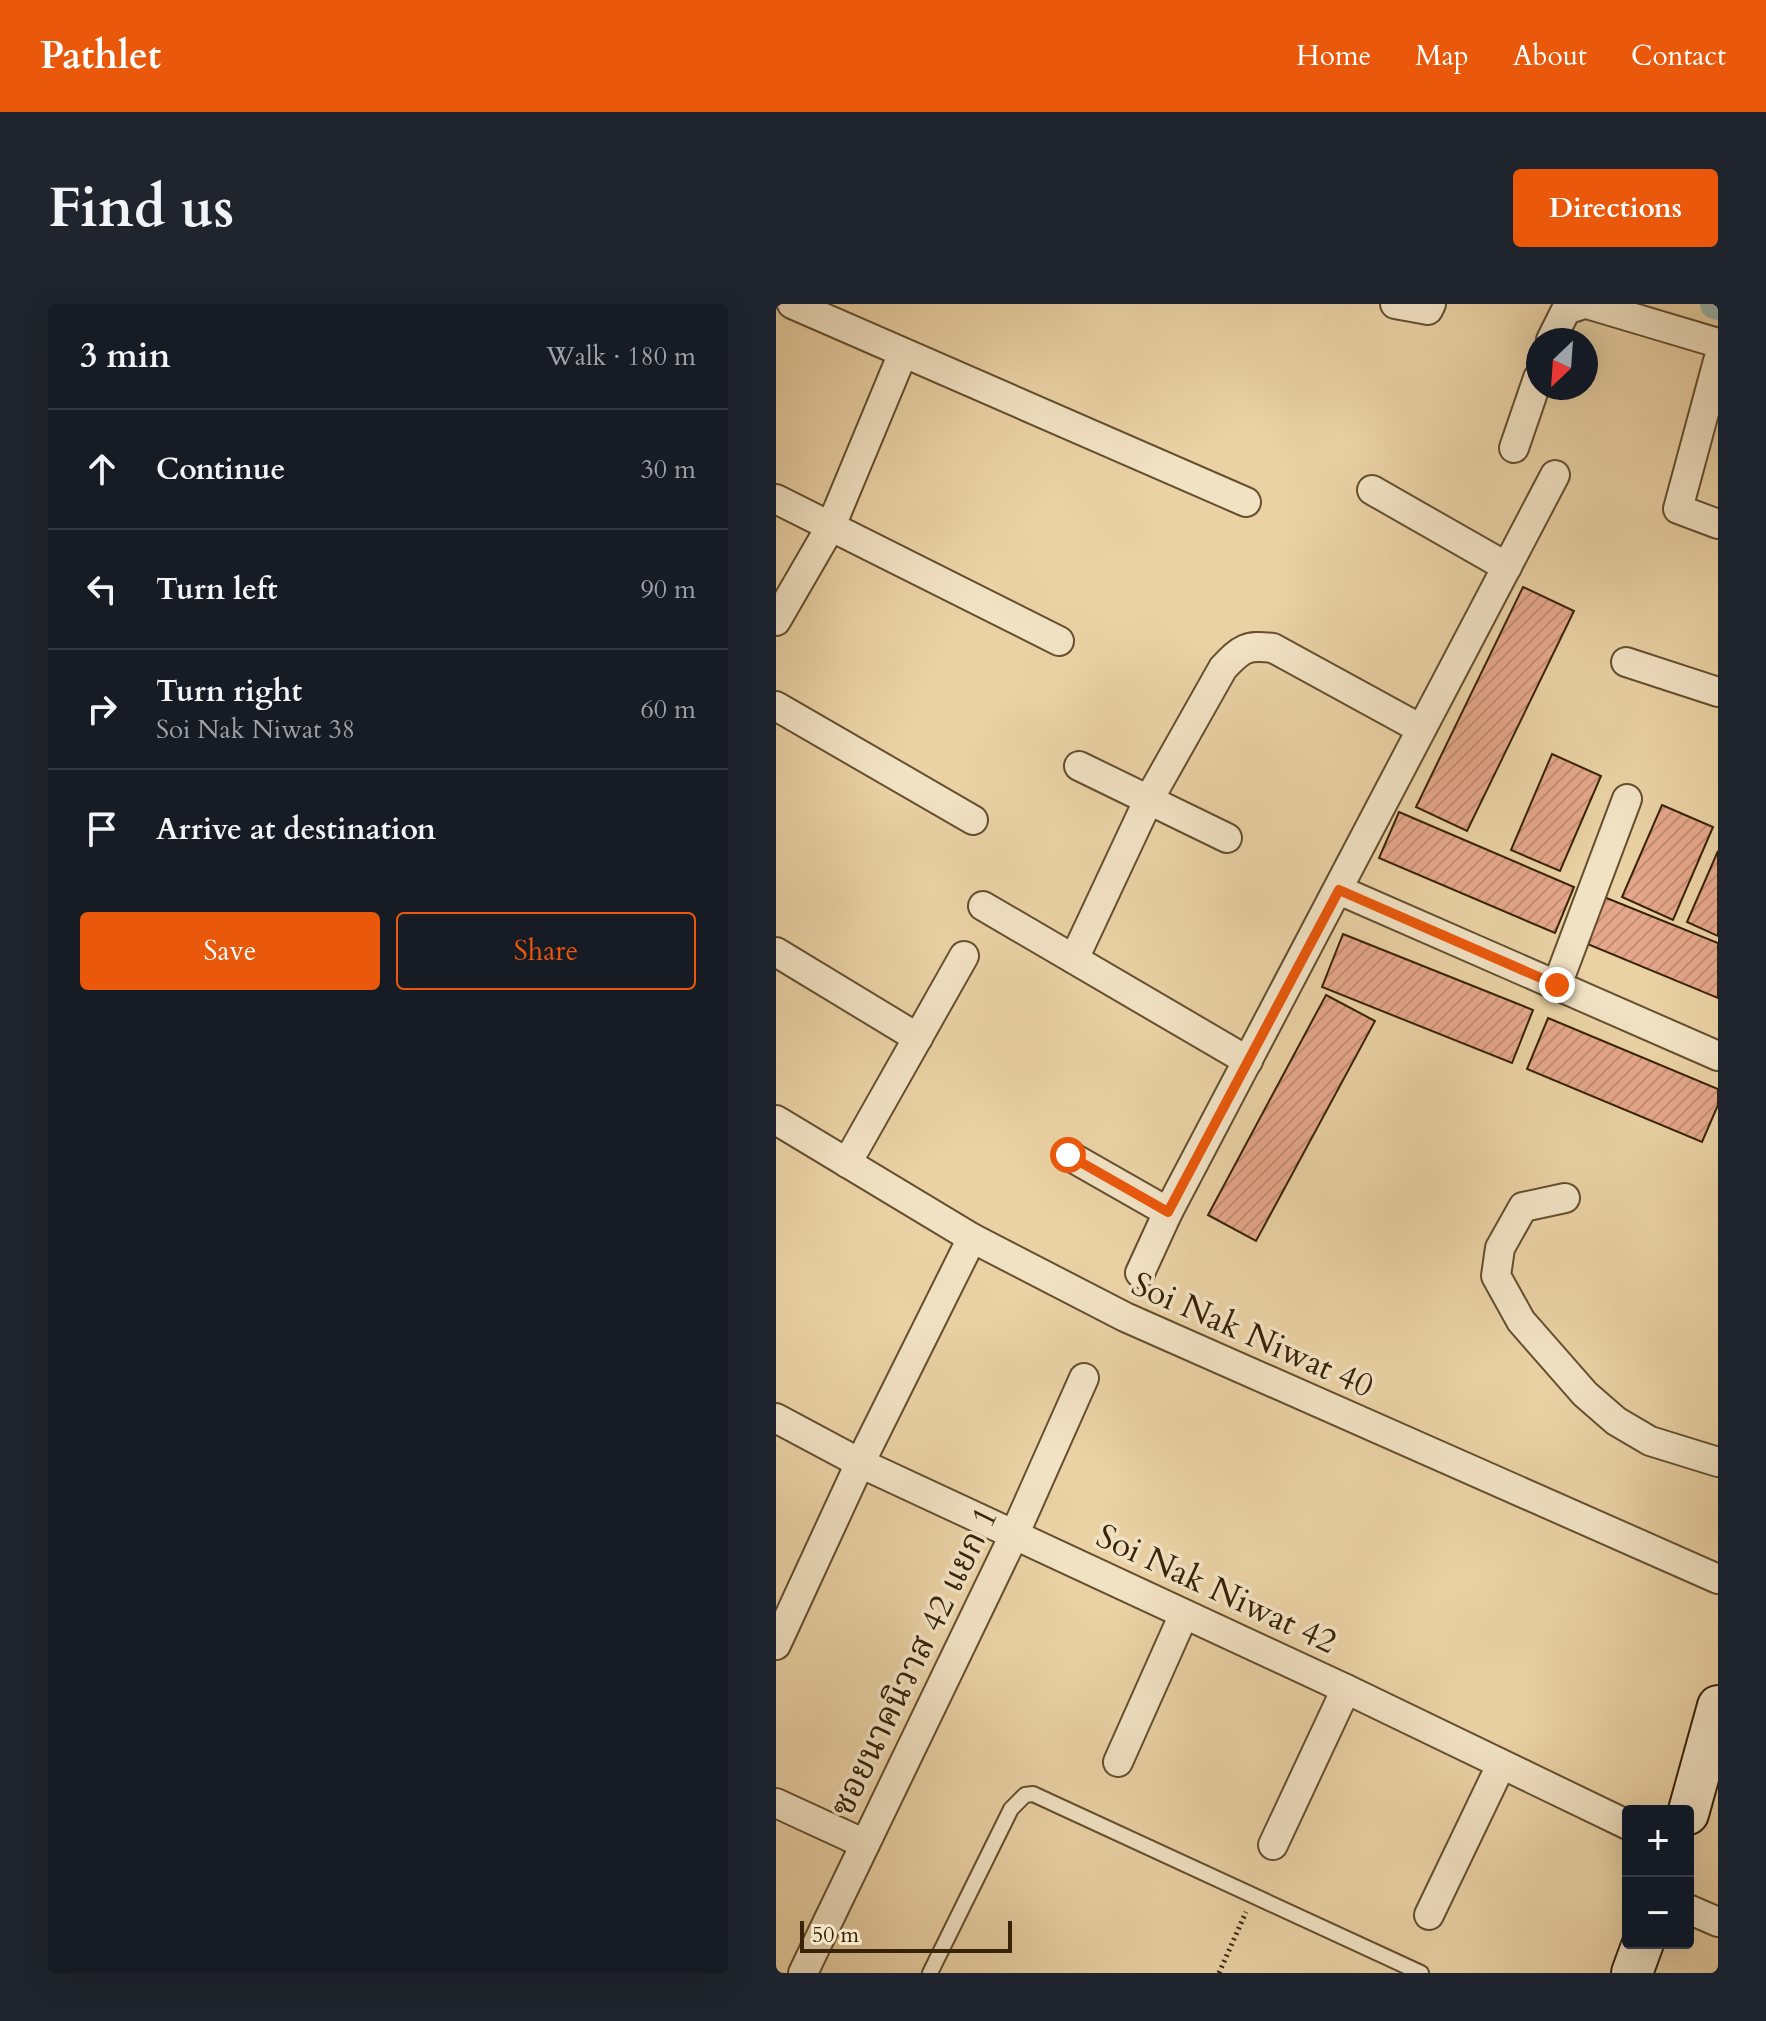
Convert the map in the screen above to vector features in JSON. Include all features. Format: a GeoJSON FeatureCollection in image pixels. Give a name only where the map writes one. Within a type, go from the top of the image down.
{"type":"FeatureCollection","features":[{"type":"Feature","properties":{"kind":"main road"},"geometry":{"type":"LineString","coordinates":[[1690,1805],[1718,1706]]}},
{"type":"Feature","properties":{"kind":"main road"},"geometry":{"type":"LineString","coordinates":[[1632,1973],[1641,1949]]}},
{"type":"Feature","properties":{"kind":"street"},"geometry":{"type":"LineString","coordinates":[[792,304],[1246,502]]}},
{"type":"Feature","properties":{"kind":"street"},"geometry":{"type":"LineString","coordinates":[[1395,304],[1428,310],[1431,304]]}},
{"type":"Feature","properties":{"kind":"street"},"geometry":{"type":"LineString","coordinates":[[1557,328],[1566,310],[1585,304],[1718,343]]}},
{"type":"Feature","properties":{"kind":"street"},"geometry":{"type":"LineString","coordinates":[[776,621],[831,526],[903,353]]}},
{"type":"Feature","properties":{"kind":"street"},"geometry":{"type":"LineString","coordinates":[[1718,361],[1678,509],[1718,524]]}},
{"type":"Feature","properties":{"kind":"street"},"geometry":{"type":"LineString","coordinates":[[1514,448],[1530,400]]}},
{"type":"Feature","properties":{"kind":"street"},"geometry":{"type":"LineString","coordinates":[[1140,1273],[1168,1212],[1555,475]]}},
{"type":"Feature","properties":{"kind":"street"},"geometry":{"type":"LineString","coordinates":[[1372,490],[1507,567]]}},
{"type":"Feature","properties":{"kind":"street"},"geometry":{"type":"LineString","coordinates":[[776,499],[1059,641]]}},
{"type":"Feature","properties":{"kind":"street"},"geometry":{"type":"LineString","coordinates":[[1074,959],[1148,801],[1223,668],[1237,653],[1251,645],[1273,648],[1421,729]]}},
{"type":"Feature","properties":{"kind":"street"},"geometry":{"type":"LineString","coordinates":[[1626,662],[1718,692]]}},
{"type":"Feature","properties":{"kind":"street"},"geometry":{"type":"LineString","coordinates":[[776,706],[973,820]]}},
{"type":"Feature","properties":{"kind":"street"},"geometry":{"type":"LineString","coordinates":[[1079,766],[1227,838]]}},
{"type":"Feature","properties":{"kind":"street"},"geometry":{"type":"LineString","coordinates":[[1557,985],[1627,799]]}},
{"type":"Feature","properties":{"kind":"street"},"geometry":{"type":"LineString","coordinates":[[1339,890],[1718,1056]]}},
{"type":"Feature","properties":{"kind":"street"},"geometry":{"type":"LineString","coordinates":[[983,906],[1248,1061]]}},
{"type":"Feature","properties":{"kind":"street"},"geometry":{"type":"LineString","coordinates":[[776,952],[918,1038]]}},
{"type":"Feature","properties":{"kind":"street"},"geometry":{"type":"LineString","coordinates":[[847,1163],[964,956]]}},
{"type":"Feature","properties":{"kind":"street","name":"Soi Nak Niwat 40"},"geometry":{"type":"LineString","coordinates":[[776,1120],[972,1238],[1125,1317],[1718,1579]]}},
{"type":"Feature","properties":{"kind":"street"},"geometry":{"type":"LineString","coordinates":[[1068,1155],[1168,1212]]}},
{"type":"Feature","properties":{"kind":"street"},"geometry":{"type":"LineString","coordinates":[[1565,1198],[1523,1207],[1500,1248],[1496,1276],[1521,1321],[1585,1394],[1616,1421],[1650,1441],[1718,1462]]}},
{"type":"Feature","properties":{"kind":"street"},"geometry":{"type":"LineString","coordinates":[[776,1645],[860,1463],[972,1238]]}},
{"type":"Feature","properties":{"kind":"street","name":"ซอยนาคนิวาส 42 แยก 1"},"geometry":{"type":"LineString","coordinates":[[803,1973],[1015,1533],[1084,1378]]}},
{"type":"Feature","properties":{"kind":"street","name":"Soi Nak Niwat 42"},"geometry":{"type":"LineString","coordinates":[[776,1418],[860,1463],[1346,1689],[1622,1822]]}},
{"type":"Feature","properties":{"kind":"street"},"geometry":{"type":"LineString","coordinates":[[1118,1762],[1184,1614]]}},
{"type":"Feature","properties":{"kind":"street"},"geometry":{"type":"LineString","coordinates":[[1273,1845],[1346,1689]]}},
{"type":"Feature","properties":{"kind":"street"},"geometry":{"type":"LineString","coordinates":[[1429,1915],[1501,1765]]}},
{"type":"Feature","properties":{"kind":"street"},"geometry":{"type":"LineString","coordinates":[[776,1803],[865,1844]]}},
{"type":"Feature","properties":{"kind":"street"},"geometry":{"type":"LineString","coordinates":[[1694,1912],[1718,1922]]}},
{"type":"Feature","properties":{"kind":"lane"},"geometry":{"type":"LineString","coordinates":[[930,1973],[1011,1809],[1025,1795],[1033,1794],[1421,1973]]}},
{"type":"Feature","properties":{"kind":"path"},"geometry":{"type":"LineString","coordinates":[[1219,1973],[1253,1895]]}},
{"type":"Feature","properties":{"kind":"building"},"geometry":{"type":"Polygon","coordinates":[[[1523,587],[1574,611],[1467,831],[1416,807],[1523,587]]]}},
{"type":"Feature","properties":{"kind":"building"},"geometry":{"type":"Polygon","coordinates":[[[1552,754],[1601,776],[1560,871],[1511,850],[1552,754]]]}},
{"type":"Feature","properties":{"kind":"building"},"geometry":{"type":"Polygon","coordinates":[[[1662,805],[1713,827],[1673,920],[1622,897],[1662,805]]]}},
{"type":"Feature","properties":{"kind":"building"},"geometry":{"type":"Polygon","coordinates":[[[1399,812],[1574,887],[1555,933],[1379,858],[1399,812]]]}},
{"type":"Feature","properties":{"kind":"building"},"geometry":{"type":"Polygon","coordinates":[[[1718,851],[1718,936],[1687,922],[1718,851]]]}},
{"type":"Feature","properties":{"kind":"building"},"geometry":{"type":"Polygon","coordinates":[[[1604,897],[1718,943],[1718,998],[1585,943],[1604,897]]]}},
{"type":"Feature","properties":{"kind":"building"},"geometry":{"type":"Polygon","coordinates":[[[1343,934],[1533,1010],[1512,1063],[1322,987],[1343,934]]]}},
{"type":"Feature","properties":{"kind":"building"},"geometry":{"type":"Polygon","coordinates":[[[1326,995],[1375,1021],[1256,1241],[1208,1215],[1326,995]]]}},
{"type":"Feature","properties":{"kind":"building"},"geometry":{"type":"Polygon","coordinates":[[[1548,1018],[1718,1089],[1718,1105],[1702,1142],[1527,1069],[1548,1018]]]}},
{"type":"Feature","properties":{"kind":"route"},"geometry":{"type":"LineString","coordinates":[[1068,1155],[1168,1212],[1339,890],[1557,985]]}}]}
